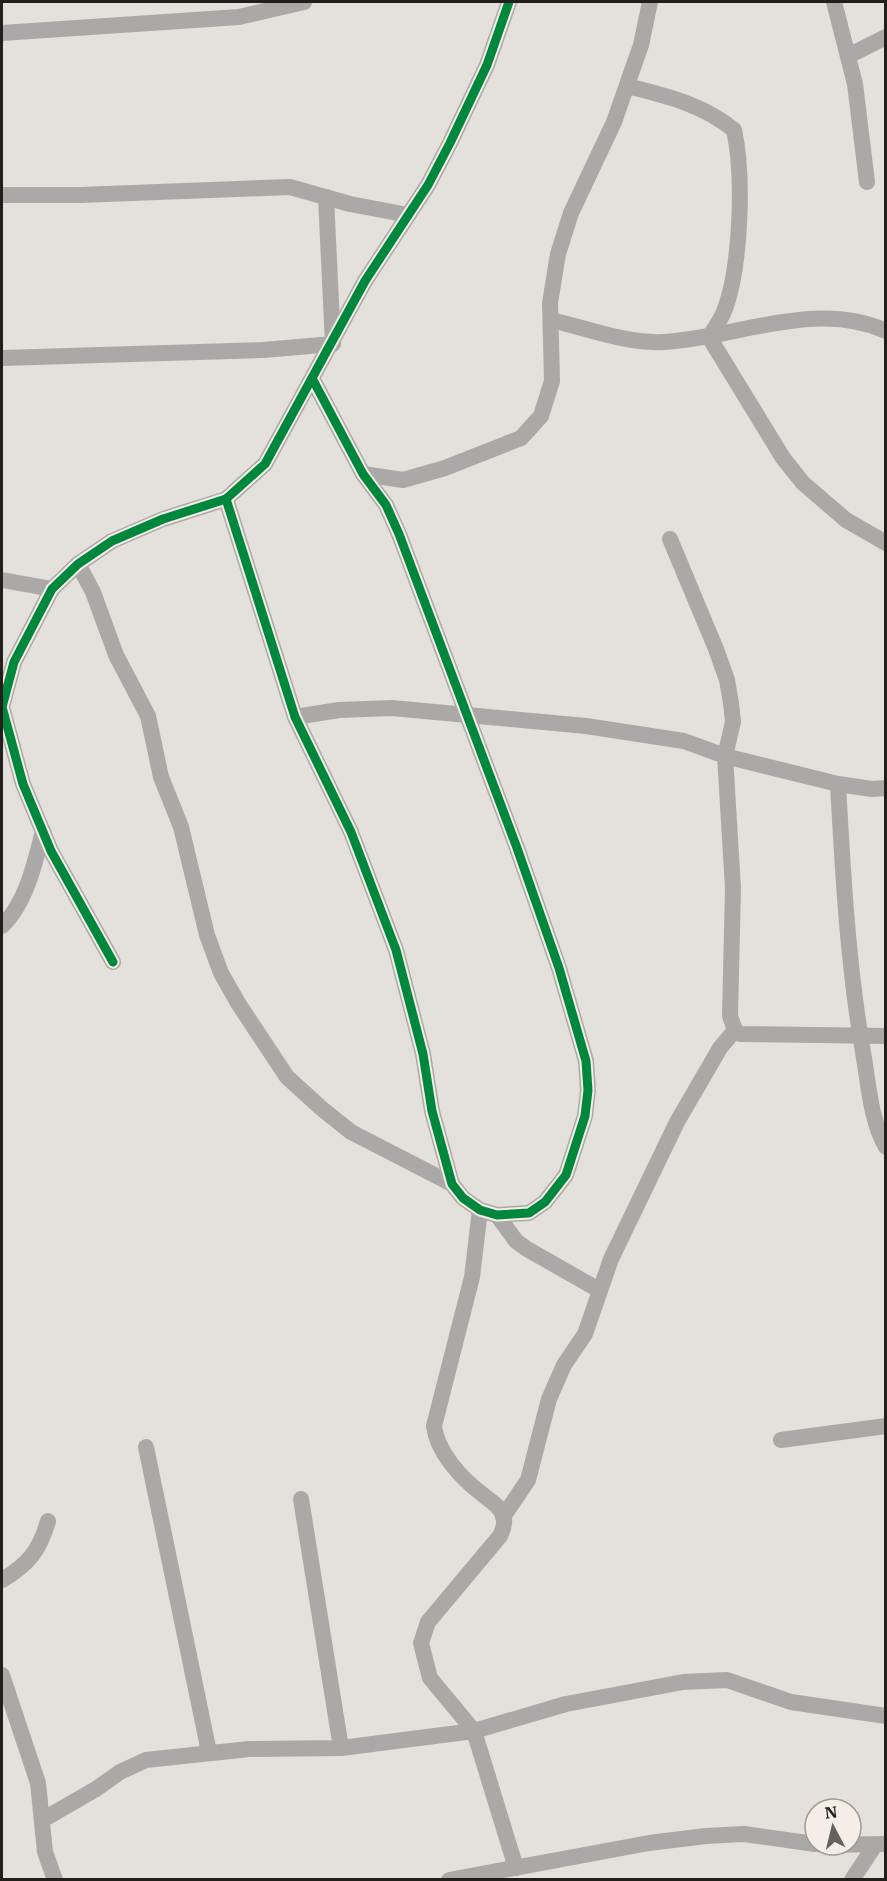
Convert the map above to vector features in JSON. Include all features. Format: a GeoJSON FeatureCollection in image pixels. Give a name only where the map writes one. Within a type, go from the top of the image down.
{"type":"FeatureCollection","features":[{"type":"Feature","properties":{"kind":"street"},"geometry":{"type":"LineString","coordinates":[[2,33],[238,17],[304,2]]}},
{"type":"Feature","properties":{"kind":"street"},"geometry":{"type":"LineString","coordinates":[[112,962],[43,831],[23,784],[2,707],[14,662],[52,589],[78,564],[112,541],[226,499],[265,464],[333,344],[365,281],[428,185],[487,65],[509,2]]}},
{"type":"Feature","properties":{"kind":"street"},"geometry":{"type":"LineString","coordinates":[[363,474],[403,480],[486,454],[522,438],[541,416],[552,381],[550,303],[558,254],[571,213],[614,122],[641,45],[650,2]]}},
{"type":"Feature","properties":{"kind":"street"},"geometry":{"type":"LineString","coordinates":[[834,2],[850,56],[867,182]]}},
{"type":"Feature","properties":{"kind":"street"},"geometry":{"type":"LineString","coordinates":[[850,56],[885,37]]}},
{"type":"Feature","properties":{"kind":"street"},"geometry":{"type":"LineString","coordinates":[[627,86],[682,101],[714,113],[734,130],[739,150],[739,169],[733,282],[724,312],[709,337]]}},
{"type":"Feature","properties":{"kind":"street"},"geometry":{"type":"LineString","coordinates":[[2,195],[80,195],[290,187],[408,215]]}},
{"type":"Feature","properties":{"kind":"street"},"geometry":{"type":"LineString","coordinates":[[326,197],[333,344]]}},
{"type":"Feature","properties":{"kind":"street"},"geometry":{"type":"LineString","coordinates":[[551,320],[617,337],[662,342],[709,337],[780,323],[847,318],[885,331]]}},
{"type":"Feature","properties":{"kind":"street"},"geometry":{"type":"LineString","coordinates":[[709,337],[783,458],[802,483],[846,520],[885,543]]}},
{"type":"Feature","properties":{"kind":"street"},"geometry":{"type":"LineString","coordinates":[[2,358],[263,350],[333,344]]}},
{"type":"Feature","properties":{"kind":"street"},"geometry":{"type":"LineString","coordinates":[[226,499],[295,717],[351,831],[396,950],[423,1054],[432,1111],[452,1184],[463,1198],[480,1210],[497,1215],[529,1213],[545,1202],[566,1175],[585,1116],[588,1090],[586,1061],[559,968],[517,848],[485,769],[469,717],[390,515],[363,474],[313,380]]}},
{"type":"Feature","properties":{"kind":"street"},"geometry":{"type":"LineString","coordinates":[[670,539],[727,680],[733,722],[725,756],[733,888],[730,1016],[735,1030],[740,1034],[885,1036]]}},
{"type":"Feature","properties":{"kind":"street"},"geometry":{"type":"LineString","coordinates":[[78,564],[93,592],[116,655],[148,716],[160,777],[181,827],[207,935],[221,973],[238,1003],[287,1077],[321,1108],[351,1132],[452,1184]]}},
{"type":"Feature","properties":{"kind":"street"},"geometry":{"type":"LineString","coordinates":[[2,580],[52,589]]}},
{"type":"Feature","properties":{"kind":"street"},"geometry":{"type":"LineString","coordinates":[[295,717],[339,710],[392,708],[646,734],[684,741],[725,756],[838,784],[872,789],[885,788]]}},
{"type":"Feature","properties":{"kind":"street"},"geometry":{"type":"LineString","coordinates":[[838,784],[844,894],[859,1034],[873,1114],[885,1147]]}},
{"type":"Feature","properties":{"kind":"street"},"geometry":{"type":"LineString","coordinates":[[2,926],[9,919],[33,871],[43,831]]}},
{"type":"Feature","properties":{"kind":"street"},"geometry":{"type":"LineString","coordinates":[[504,1517],[528,1480],[549,1399],[564,1365],[585,1334],[599,1290],[677,1122],[720,1048],[735,1030]]}},
{"type":"Feature","properties":{"kind":"street"},"geometry":{"type":"LineString","coordinates":[[480,1210],[472,1277],[435,1425],[436,1439],[442,1450],[481,1494],[497,1504],[504,1517],[504,1526],[500,1536],[428,1622],[421,1643],[430,1678],[474,1731],[516,1868]]}},
{"type":"Feature","properties":{"kind":"street"},"geometry":{"type":"LineString","coordinates":[[497,1215],[516,1241],[599,1290]]}},
{"type":"Feature","properties":{"kind":"street"},"geometry":{"type":"LineString","coordinates":[[781,1440],[885,1426]]}},
{"type":"Feature","properties":{"kind":"street"},"geometry":{"type":"LineString","coordinates":[[146,1447],[208,1752]]}},
{"type":"Feature","properties":{"kind":"street"},"geometry":{"type":"LineString","coordinates":[[301,1499],[341,1748]]}},
{"type":"Feature","properties":{"kind":"street"},"geometry":{"type":"LineString","coordinates":[[2,1580],[20,1570],[34,1556],[43,1540],[48,1521]]}},
{"type":"Feature","properties":{"kind":"street"},"geometry":{"type":"LineString","coordinates":[[2,1675],[38,1783],[44,1819],[45,1852],[55,1880]]}},
{"type":"Feature","properties":{"kind":"street"},"geometry":{"type":"LineString","coordinates":[[44,1819],[96,1790],[120,1772],[146,1760],[208,1752],[341,1748],[474,1731],[613,1694],[683,1682],[727,1680],[757,1688],[791,1702],[885,1716]]}},
{"type":"Feature","properties":{"kind":"street"},"geometry":{"type":"LineString","coordinates":[[448,1880],[649,1843],[706,1836],[744,1834],[803,1842]]}},
{"type":"Feature","properties":{"kind":"street"},"geometry":{"type":"LineString","coordinates":[[863,1845],[880,1845]]}},
{"type":"Feature","properties":{"kind":"street"},"geometry":{"type":"LineString","coordinates":[[852,1880],[880,1845]]}},
{"type":"Feature","properties":{"kind":"cycle path"},"geometry":{"type":"LineString","coordinates":[[113,962],[51,851],[23,784],[2,707],[14,662],[52,589],[78,564],[112,541],[163,519],[226,499],[265,464],[365,281],[428,185],[487,65],[509,2]]}},
{"type":"Feature","properties":{"kind":"cycle path"},"geometry":{"type":"LineString","coordinates":[[226,499],[295,717],[351,832],[396,950],[423,1054],[432,1111],[452,1184],[463,1198],[480,1210],[497,1215],[529,1213],[545,1202],[566,1175],[585,1116],[588,1090],[586,1061],[559,968],[517,848],[399,534],[386,505],[363,474],[313,380]]}}]}
